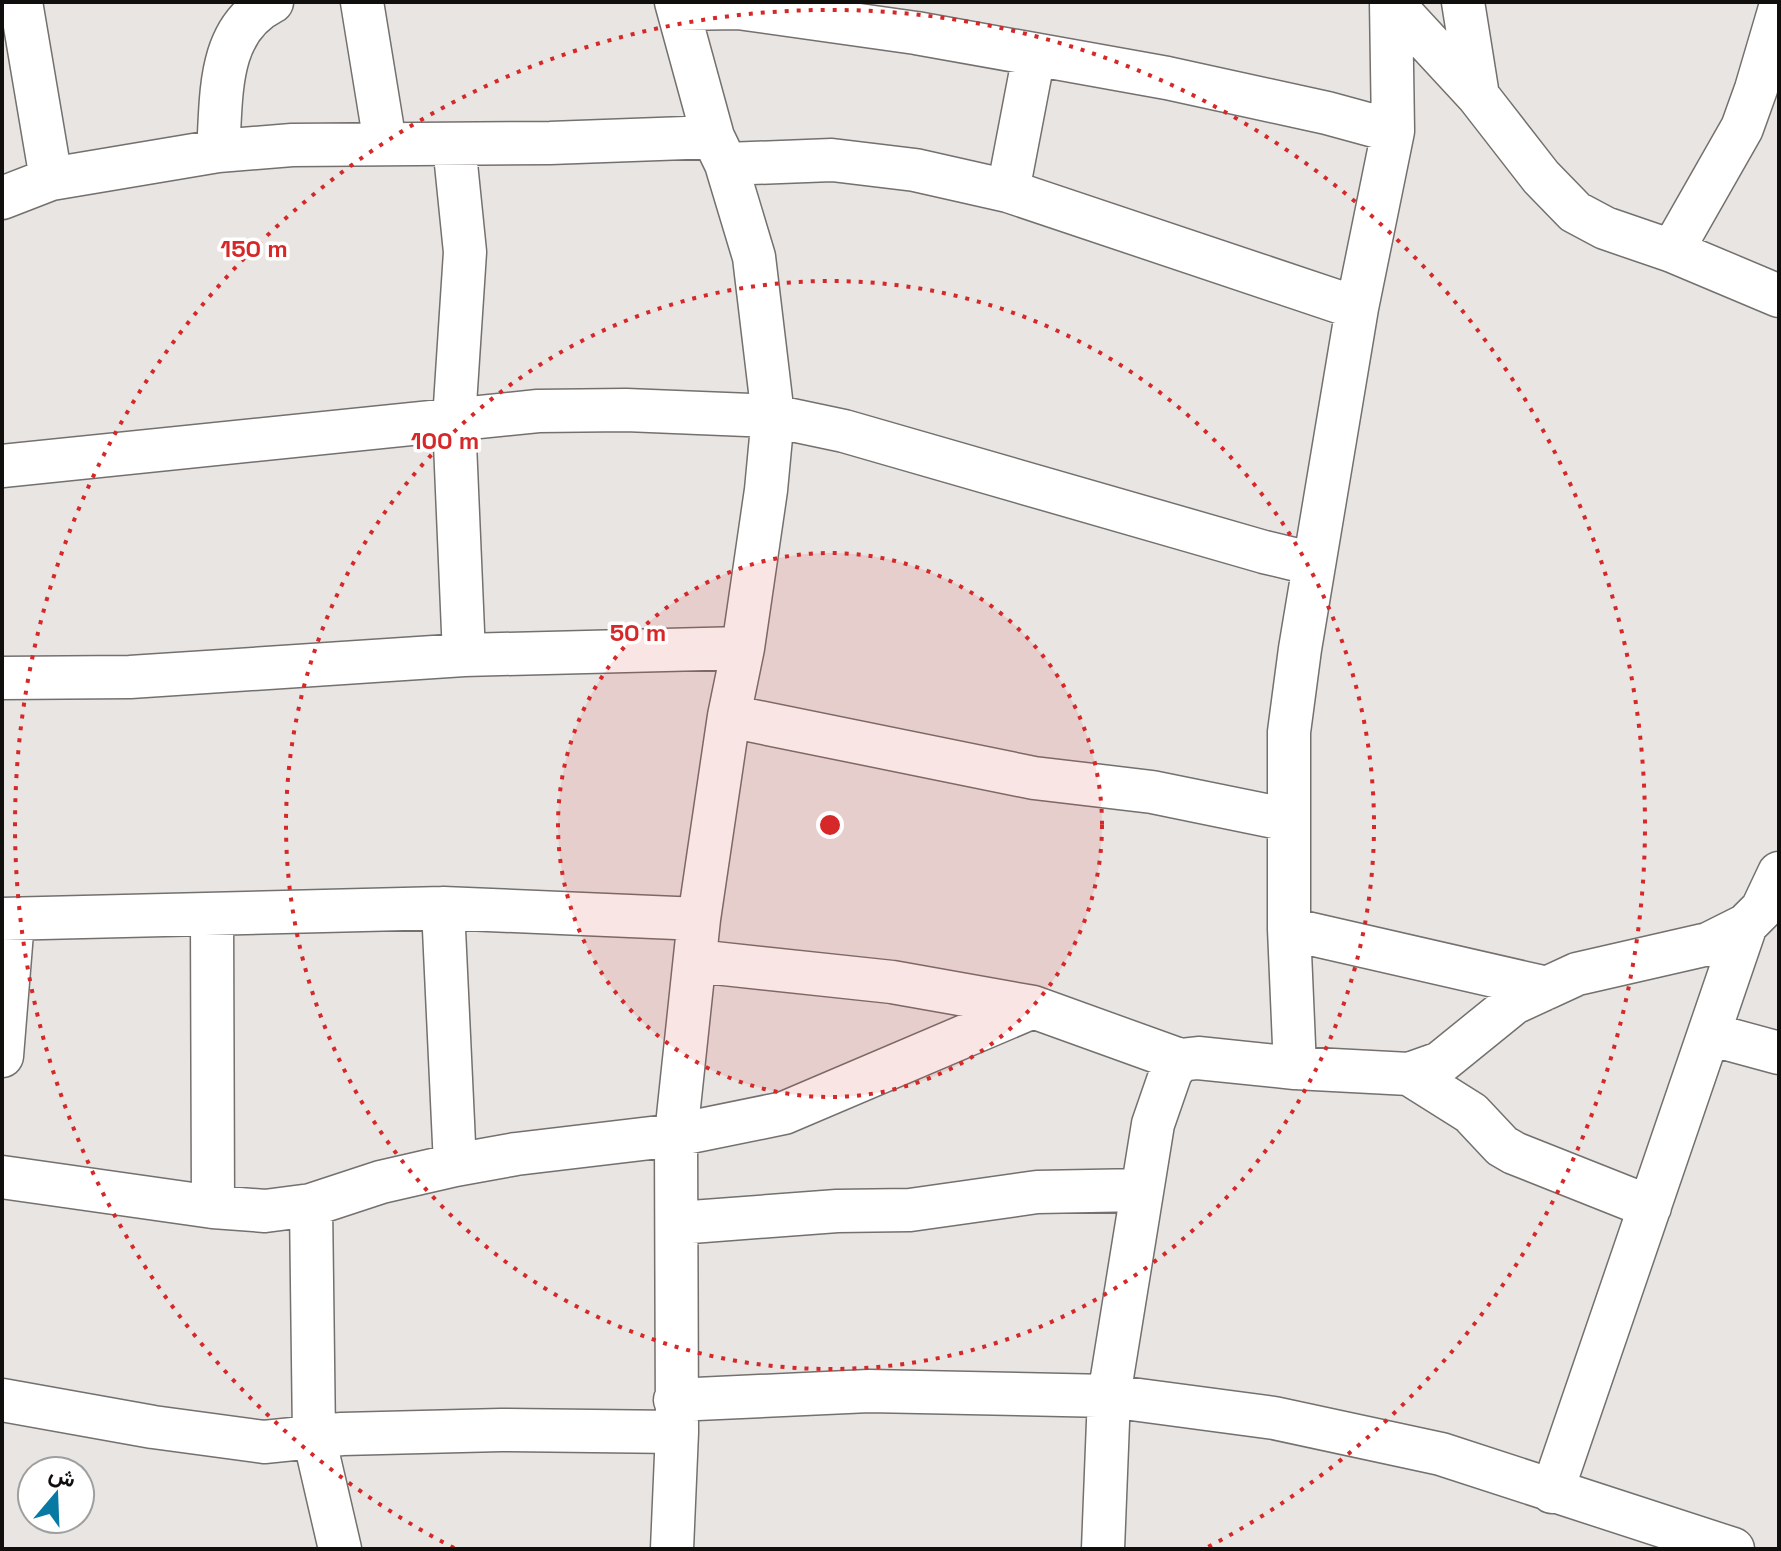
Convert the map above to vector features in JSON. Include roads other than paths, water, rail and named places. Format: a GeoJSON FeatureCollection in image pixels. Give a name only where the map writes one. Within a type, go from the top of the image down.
{"type":"FeatureCollection","features":[{"type":"Feature","properties":{"kind":"street"},"geometry":{"type":"LineString","coordinates":[[21,2],[51,179]]}},
{"type":"Feature","properties":{"kind":"street"},"geometry":{"type":"LineString","coordinates":[[218,151],[226,58],[236,37],[260,8],[272,2]]}},
{"type":"Feature","properties":{"kind":"street"},"geometry":{"type":"LineString","coordinates":[[362,2],[385,143]]}},
{"type":"Feature","properties":{"kind":"street"},"geometry":{"type":"LineString","coordinates":[[1391,2],[1478,96],[1541,177],[1575,212],[1605,228],[1672,251],[1779,296]]}},
{"type":"Feature","properties":{"kind":"street"},"geometry":{"type":"LineString","coordinates":[[1295,1068],[1289,929],[1289,732],[1357,308],[1393,131],[1391,2]]}},
{"type":"Feature","properties":{"kind":"street"},"geometry":{"type":"LineString","coordinates":[[1463,2],[1478,96]]}},
{"type":"Feature","properties":{"kind":"street"},"geometry":{"type":"LineString","coordinates":[[672,1549],[678,1223],[676,1135],[699,919],[729,716],[743,648],[766,490],[773,416],[754,257],[677,6],[738,8],[916,33],[1167,78],[1327,113],[1393,131]]}},
{"type":"Feature","properties":{"kind":"street"},"geometry":{"type":"LineString","coordinates":[[1672,251],[1742,128],[1779,11]]}},
{"type":"Feature","properties":{"kind":"street"},"geometry":{"type":"LineString","coordinates":[[1008,191],[1034,55]]}},
{"type":"Feature","properties":{"kind":"street"},"geometry":{"type":"LineString","coordinates":[[2,198],[51,179],[218,151],[292,145],[550,143],[720,150],[915,170],[1008,191],[1357,308]]}},
{"type":"Feature","properties":{"kind":"street"},"geometry":{"type":"LineString","coordinates":[[454,144],[465,252],[454,420],[464,655]]}},
{"type":"Feature","properties":{"kind":"street"},"geometry":{"type":"LineString","coordinates":[[2,466],[567,411],[773,416],[844,431],[1314,564]]}},
{"type":"Feature","properties":{"kind":"street"},"geometry":{"type":"LineString","coordinates":[[2,678],[130,677],[464,655],[743,648]]}},
{"type":"Feature","properties":{"kind":"street"},"geometry":{"type":"LineString","coordinates":[[729,716],[1034,778],[1152,792],[1289,820]]}},
{"type":"Feature","properties":{"kind":"street"},"geometry":{"type":"LineString","coordinates":[[696,961],[892,982],[1033,1007],[1180,1060],[1198,1058],[1295,1068],[1409,1074],[1440,1063],[1514,1003],[1577,974],[1708,944],[1767,907]]}},
{"type":"Feature","properties":{"kind":"street"},"geometry":{"type":"LineString","coordinates":[[1552,1492],[1709,1034],[1767,907]]}},
{"type":"Feature","properties":{"kind":"street"},"geometry":{"type":"LineString","coordinates":[[2,1056],[7,920],[443,908],[699,919]]}},
{"type":"Feature","properties":{"kind":"street"},"geometry":{"type":"LineString","coordinates":[[443,908],[455,1165]]}},
{"type":"Feature","properties":{"kind":"street"},"geometry":{"type":"LineString","coordinates":[[212,915],[213,1207]]}},
{"type":"Feature","properties":{"kind":"street"},"geometry":{"type":"LineString","coordinates":[[1289,929],[1547,988]]}},
{"type":"Feature","properties":{"kind":"street"},"geometry":{"type":"LineString","coordinates":[[2,1177],[213,1207],[265,1211],[311,1205],[381,1182],[455,1165],[516,1154],[676,1135],[784,1113],[1033,1007]]}},
{"type":"Feature","properties":{"kind":"street"},"geometry":{"type":"LineString","coordinates":[[1709,1034],[1779,1053]]}},
{"type":"Feature","properties":{"kind":"street"},"geometry":{"type":"LineString","coordinates":[[1103,1549],[1109,1396],[1153,1124],[1171,1072],[1180,1060]]}},
{"type":"Feature","properties":{"kind":"street"},"geometry":{"type":"LineString","coordinates":[[1409,1074],[1471,1113],[1502,1146],[1514,1153],[1650,1207]]}},
{"type":"Feature","properties":{"kind":"street"},"geometry":{"type":"LineString","coordinates":[[678,1223],[837,1211],[910,1210],[1037,1192],[1142,1190]]}},
{"type":"Feature","properties":{"kind":"street"},"geometry":{"type":"LineString","coordinates":[[311,1205],[314,1437],[340,1549]]}},
{"type":"Feature","properties":{"kind":"street"},"geometry":{"type":"LineString","coordinates":[[2,1400],[92,1417],[264,1442],[342,1434],[501,1430],[676,1416],[869,1391],[1109,1396],[1274,1418],[1426,1451],[1733,1549]]}}]}
